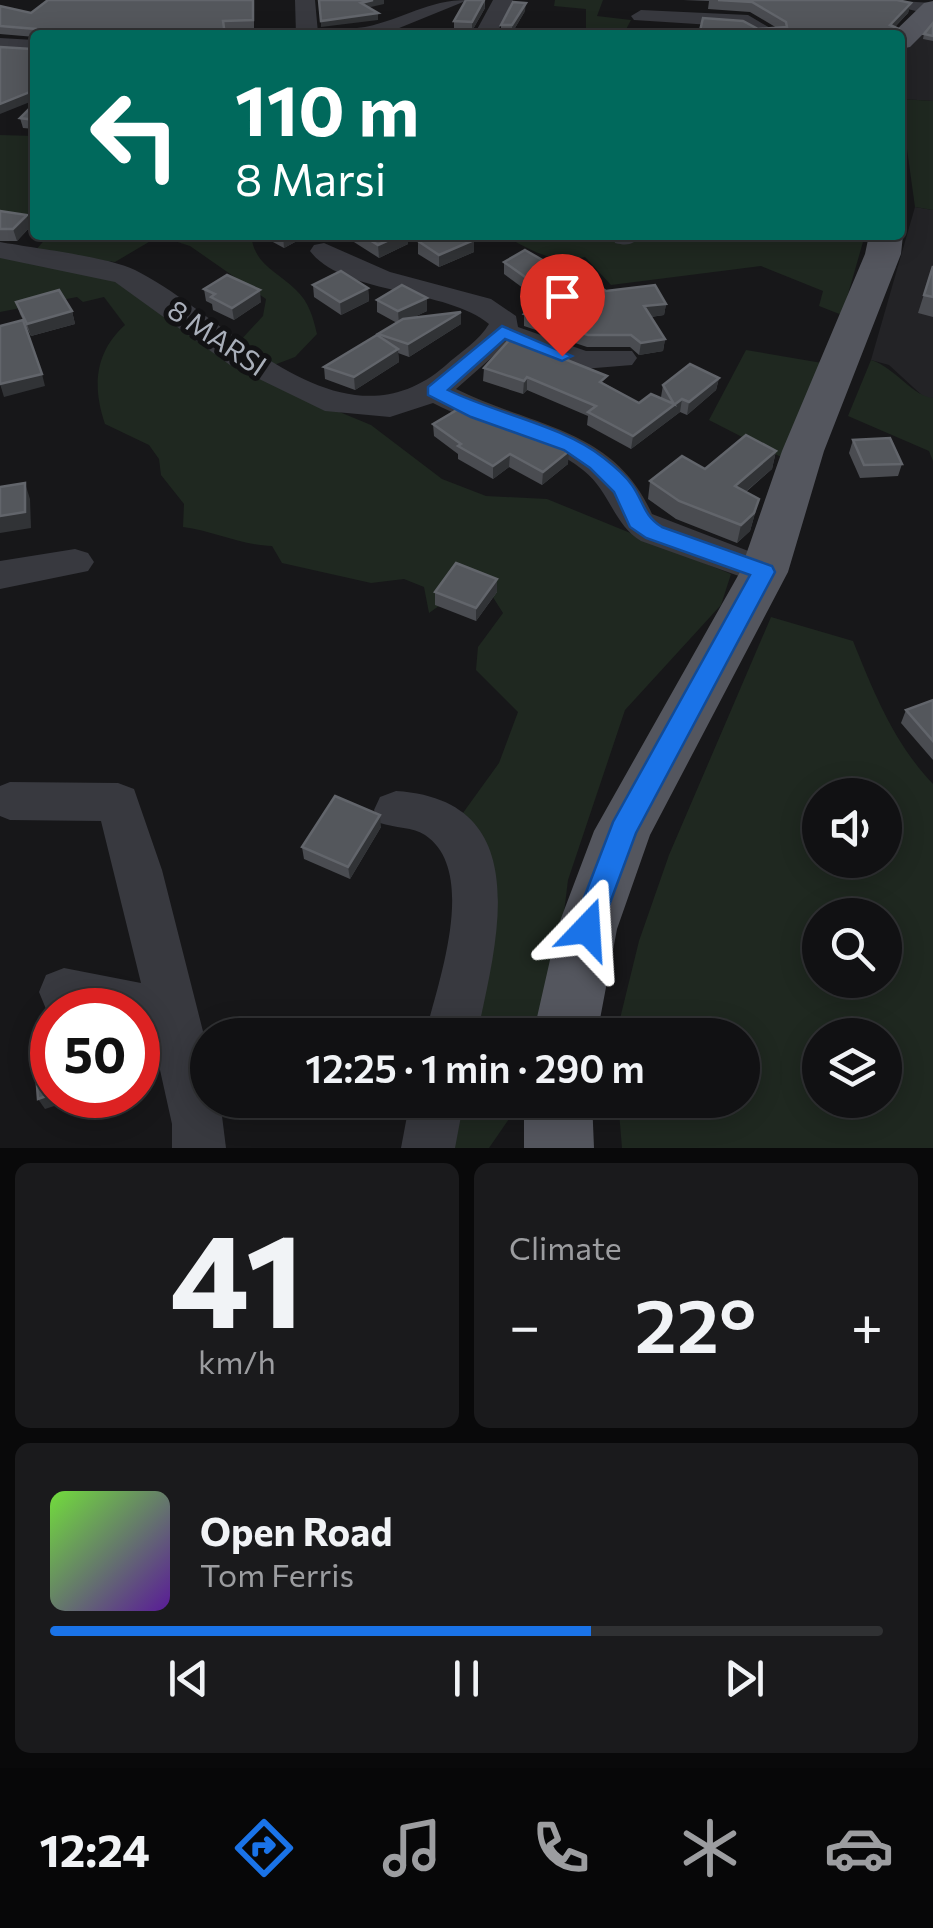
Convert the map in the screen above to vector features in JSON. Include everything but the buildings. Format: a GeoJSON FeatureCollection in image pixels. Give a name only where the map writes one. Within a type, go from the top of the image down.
{"type":"FeatureCollection","features":[{"type":"Feature","properties":{"kind":"main road"},"geometry":{"type":"LineString","coordinates":[[905,36],[933,9]]}},
{"type":"Feature","properties":{"kind":"main road"},"geometry":{"type":"LineString","coordinates":[[569,1018],[587,929],[623,830],[764,572],[802,450],[883,254],[885,240]]}},
{"type":"Feature","properties":{"kind":"street"},"geometry":{"type":"LineString","coordinates":[[305,0],[307,30]]}},
{"type":"Feature","properties":{"kind":"street"},"geometry":{"type":"LineString","coordinates":[[376,30],[458,0]]}},
{"type":"Feature","properties":{"kind":"street"},"geometry":{"type":"LineString","coordinates":[[488,30],[503,0]]}},
{"type":"Feature","properties":{"kind":"street"},"geometry":{"type":"LineString","coordinates":[[893,0],[933,9]]}},
{"type":"Feature","properties":{"kind":"street"},"geometry":{"type":"LineString","coordinates":[[638,17],[738,19],[761,30]]}},
{"type":"Feature","properties":{"kind":"street"},"geometry":{"type":"LineString","coordinates":[[2,47],[30,47]]}},
{"type":"Feature","properties":{"kind":"street","name":"8 MARSI"},"geometry":{"type":"LineString","coordinates":[[0,250],[124,275],[241,358],[336,404],[390,407],[435,391],[502,332]]}},
{"type":"Feature","properties":{"kind":"street"},"geometry":{"type":"LineString","coordinates":[[324,251],[377,277],[488,309],[504,322],[502,332],[582,360],[621,358]]}},
{"type":"Feature","properties":{"kind":"street"},"geometry":{"type":"LineString","coordinates":[[435,391],[478,413],[571,446],[597,463],[624,489],[638,522],[654,532],[764,572]]}},
{"type":"Feature","properties":{"kind":"street"},"geometry":{"type":"LineString","coordinates":[[0,575],[75,562]]}},
{"type":"Feature","properties":{"kind":"street"},"geometry":{"type":"LineString","coordinates":[[10,801],[118,802],[140,870],[199,1124],[198,1148]]}},
{"type":"Feature","properties":{"kind":"street"},"geometry":{"type":"LineString","coordinates":[[396,810],[433,815],[458,834],[472,868],[478,912],[455,1018]]}},
{"type":"Feature","properties":{"kind":"street"},"geometry":{"type":"LineString","coordinates":[[160,1011],[172,1013]]}},
{"type":"Feature","properties":{"kind":"street"},"geometry":{"type":"LineString","coordinates":[[428,1148],[434,1118]]}},
{"type":"Feature","properties":{"kind":"shaded area"},"geometry":{"type":"Polygon","coordinates":[[[555,0],[603,0],[597,16],[631,20],[626,30],[586,30],[586,9],[554,6],[555,0]]]}},
{"type":"Feature","properties":{"kind":"shaded area"},"geometry":{"type":"Polygon","coordinates":[[[933,18],[933,101],[905,99],[905,46],[933,18]]]}},
{"type":"Feature","properties":{"kind":"shaded area"},"geometry":{"type":"Polygon","coordinates":[[[905,99],[933,101],[933,210],[915,207],[905,135],[905,99]]]}},
{"type":"Feature","properties":{"kind":"shaded area"},"geometry":{"type":"Polygon","coordinates":[[[0,135],[30,136],[30,218],[0,215],[0,135]]]}},
{"type":"Feature","properties":{"kind":"shaded area"},"geometry":{"type":"Polygon","coordinates":[[[915,207],[933,210],[933,398],[925,398],[889,365],[871,360],[915,207]]]}},
{"type":"Feature","properties":{"kind":"shaded area"},"geometry":{"type":"Polygon","coordinates":[[[45,240],[152,240],[115,262],[34,252],[45,240]]]}},
{"type":"Feature","properties":{"kind":"shaded area"},"geometry":{"type":"Polygon","coordinates":[[[171,240],[252,240],[262,261],[304,300],[317,334],[295,357],[274,365],[238,343],[263,316],[266,299],[190,246],[171,240]]]}},
{"type":"Feature","properties":{"kind":"shaded area"},"geometry":{"type":"Polygon","coordinates":[[[512,240],[623,240],[627,244],[634,240],[864,240],[842,315],[819,306],[823,291],[761,266],[611,285],[585,257],[562,259],[512,240]]]}},
{"type":"Feature","properties":{"kind":"shaded area"},"geometry":{"type":"Polygon","coordinates":[[[0,257],[100,273],[325,406],[371,425],[442,479],[486,496],[547,499],[731,574],[721,605],[625,710],[568,880],[555,986],[546,1018],[456,1018],[455,824],[499,763],[518,712],[476,670],[478,647],[503,613],[489,591],[463,589],[429,613],[424,587],[404,579],[371,583],[282,563],[272,546],[183,527],[184,504],[161,475],[159,459],[149,445],[105,424],[98,396],[99,370],[107,347],[125,325],[104,297],[83,302],[77,297],[0,312],[0,257]]]}},
{"type":"Feature","properties":{"kind":"shaded area"},"geometry":{"type":"Polygon","coordinates":[[[746,350],[822,363],[783,458],[709,420],[746,350]]]}},
{"type":"Feature","properties":{"kind":"shaded area"},"geometry":{"type":"Polygon","coordinates":[[[871,360],[919,393],[933,398],[933,461],[929,451],[848,416],[871,360]]]}},
{"type":"Feature","properties":{"kind":"shaded area"},"geometry":{"type":"Polygon","coordinates":[[[771,617],[853,641],[896,734],[933,784],[933,1148],[622,1148],[620,1118],[760,1118],[760,1018],[620,1018],[639,941],[669,855],[771,617]]]}},
{"type":"Feature","properties":{"kind":"shaded area"},"geometry":{"type":"Polygon","coordinates":[[[438,1118],[510,1118],[489,1148],[431,1148],[438,1118]]]}},
{"type":"Feature","properties":{"kind":"route"},"geometry":{"type":"LineString","coordinates":[[562,356],[502,332],[435,391],[478,413],[571,446],[597,463],[624,489],[629,510],[638,522],[654,532],[764,572],[701,681],[623,830],[587,929]]}}]}
